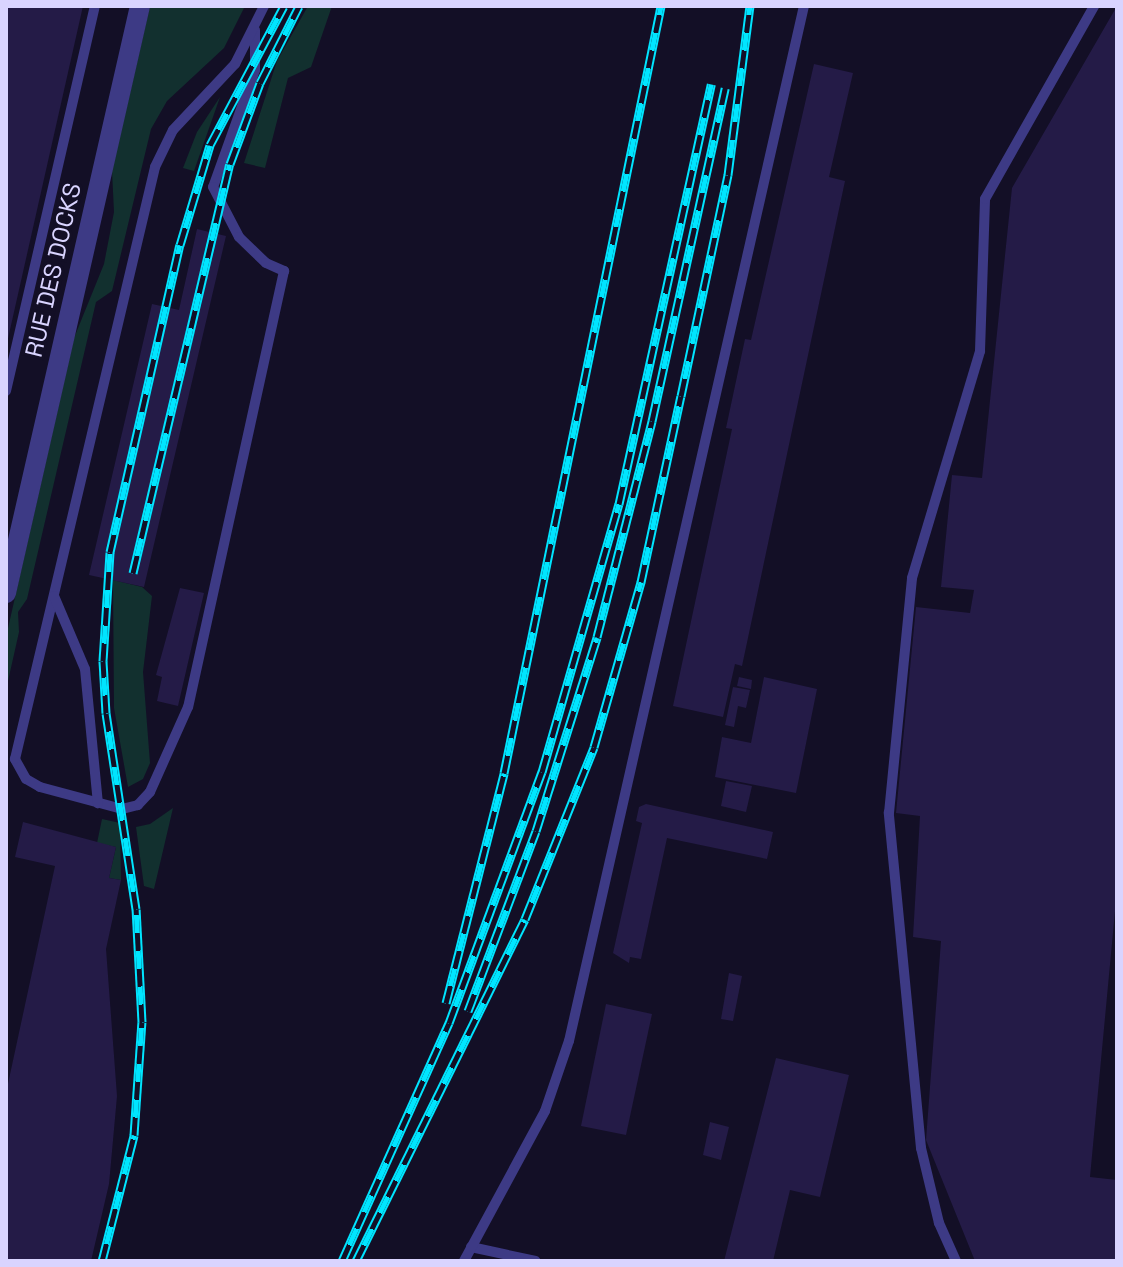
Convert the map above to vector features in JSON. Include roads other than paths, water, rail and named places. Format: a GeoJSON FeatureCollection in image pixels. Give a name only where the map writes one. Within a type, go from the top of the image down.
{"type":"FeatureCollection","features":[{"type":"Feature","properties":{"kind":"street","name":"RUE DES DOCKS"},"geometry":{"type":"LineString","coordinates":[[6,593],[140,6]]}},
{"type":"Feature","properties":{"kind":"lane"},"geometry":{"type":"LineString","coordinates":[[6,391],[95,6]]}},
{"type":"Feature","properties":{"kind":"lane"},"geometry":{"type":"LineString","coordinates":[[255,30],[255,70],[213,187],[239,237],[266,263],[284,271],[188,707],[161,770],[138,805],[122,809],[40,787],[26,779],[15,759],[155,167],[173,130],[235,64],[255,30],[264,6]]}},
{"type":"Feature","properties":{"kind":"lane"},"geometry":{"type":"LineString","coordinates":[[464,1261],[545,1111],[569,1041],[804,6]]}},
{"type":"Feature","properties":{"kind":"lane"},"geometry":{"type":"LineString","coordinates":[[956,1261],[939,1223],[916,1119],[889,813],[912,578],[980,351],[985,199],[1094,6]]}},
{"type":"Feature","properties":{"kind":"lane"},"geometry":{"type":"LineString","coordinates":[[54,595],[85,669],[98,803]]}},
{"type":"Feature","properties":{"kind":"lane"},"geometry":{"type":"LineString","coordinates":[[471,1247],[536,1261]]}},
{"type":"Feature","properties":{"kind":"railway"},"geometry":{"type":"LineString","coordinates":[[102,1261],[134,1135],[142,1022],[136,909],[106,713],[103,661],[110,552],[180,245],[210,145],[284,6]]}},
{"type":"Feature","properties":{"kind":"railway"},"geometry":{"type":"LineString","coordinates":[[133,573],[230,164],[260,83],[299,6]]}},
{"type":"Feature","properties":{"kind":"railway"},"geometry":{"type":"LineString","coordinates":[[446,1003],[504,773],[661,6]]}},
{"type":"Feature","properties":{"kind":"railway"},"geometry":{"type":"LineString","coordinates":[[356,1261],[525,919],[594,747],[641,582],[728,175],[750,6]]}},
{"type":"Feature","properties":{"kind":"railway"},"geometry":{"type":"LineString","coordinates":[[342,1261],[449,1023],[542,772],[619,504],[711,84]]}},
{"type":"Feature","properties":{"kind":"railway"},"geometry":{"type":"LineString","coordinates":[[468,1011],[536,831],[597,637],[652,421],[725,88]]}}]}
